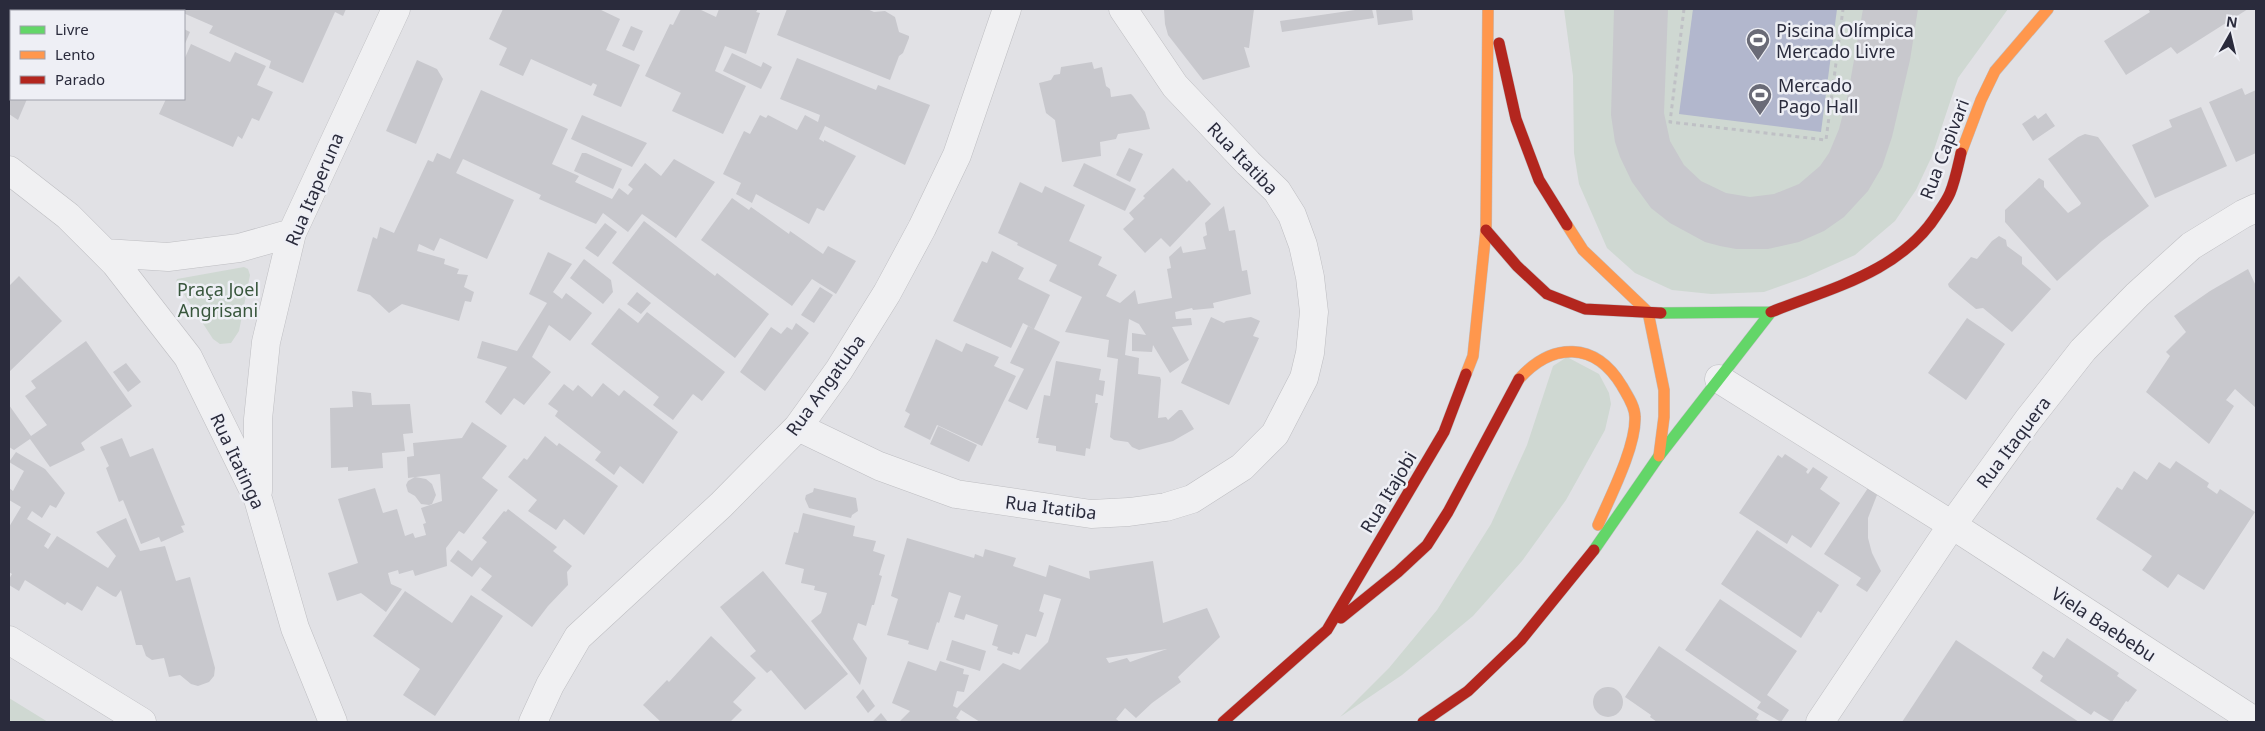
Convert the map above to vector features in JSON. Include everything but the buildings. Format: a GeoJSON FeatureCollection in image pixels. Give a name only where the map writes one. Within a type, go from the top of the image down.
{"type":"FeatureCollection","features":[{"type":"Feature","properties":{"kind":"main road","name":"Rua Itajobi"},"geometry":{"type":"LineString","coordinates":[[1222,722],[1286,668],[1327,630],[1444,432],[1473,356],[1486,230],[1490,9]]}},
{"type":"Feature","properties":{"kind":"main road"},"geometry":{"type":"LineString","coordinates":[[1490,9],[1516,119],[1539,180],[1582,250],[1648,312],[1664,390],[1664,416],[1659,456]]}},
{"type":"Feature","properties":{"kind":"main road","name":"Rua Capivari"},"geometry":{"type":"LineString","coordinates":[[1486,230],[1517,266],[1547,294],[1585,309],[1688,314],[1771,312],[1808,300],[1863,277],[1900,255],[1930,226],[1950,194],[1966,141],[1981,100],[1995,71],[2048,9]]}},
{"type":"Feature","properties":{"kind":"main road"},"geometry":{"type":"LineString","coordinates":[[1424,722],[1468,691],[1521,640],[1581,568],[1659,456],[1771,312]]}},
{"type":"Feature","properties":{"kind":"main road"},"geometry":{"type":"LineString","coordinates":[[1327,630],[1398,572],[1427,545],[1448,512],[1516,382],[1529,367],[1548,355],[1568,352],[1592,356],[1606,364],[1616,376],[1631,401],[1635,417],[1632,438],[1581,568]]}},
{"type":"Feature","properties":{"kind":"street","name":"Rua Itaperuna"},"geometry":{"type":"LineString","coordinates":[[258,499],[258,419],[266,342],[280,275],[292,233],[396,9]]}},
{"type":"Feature","properties":{"kind":"street","name":"Rua Angatuba"},"geometry":{"type":"LineString","coordinates":[[533,722],[550,685],[578,637],[721,505],[798,427],[839,370],[887,293],[922,228],[956,155],[1007,9]]}},
{"type":"Feature","properties":{"kind":"street","name":"Rua Itatiba"},"geometry":{"type":"LineString","coordinates":[[798,427],[879,466],[956,494],[1044,509],[1090,514],[1166,507],[1192,499],[1242,466],[1275,434],[1304,378],[1310,352],[1314,312],[1310,277],[1303,245],[1292,215],[1277,191],[1175,86],[1122,9]]}},
{"type":"Feature","properties":{"kind":"street","name":"Rua Itatinga"},"geometry":{"type":"LineString","coordinates":[[9,170],[68,216],[105,253],[188,357],[258,499],[295,628],[333,722]]}},
{"type":"Feature","properties":{"kind":"street","name":"Rua Itaquera"},"geometry":{"type":"LineString","coordinates":[[1820,722],[1952,525],[2028,420],[2083,350],[2137,295],[2191,246],[2256,208]]}},
{"type":"Feature","properties":{"kind":"street"},"geometry":{"type":"LineString","coordinates":[[105,253],[168,257],[239,248],[292,233]]}},
{"type":"Feature","properties":{"kind":"street","name":"Viela Baebebu"},"geometry":{"type":"LineString","coordinates":[[1719,379],[1952,525],[2256,722]]}},
{"type":"Feature","properties":{"kind":"street"},"geometry":{"type":"LineString","coordinates":[[9,640],[142,722]]}},
{"type":"Feature","properties":{"kind":"path"},"geometry":{"type":"LineString","coordinates":[[1684,9],[1670,122],[1826,140],[1843,9]]}},
{"type":"Feature","properties":{"kind":"green space","name":"Mercado Pago Hall"},"geometry":{"type":"Polygon","coordinates":[[[1564,9],[2008,9],[1958,78],[1932,156],[1916,190],[1895,221],[1855,255],[1806,277],[1764,292],[1711,294],[1672,290],[1635,273],[1607,248],[1579,184],[1574,153],[1573,76],[1564,9]]]}},
{"type":"Feature","properties":{"kind":"green space","name":"Praça Joel Angrisani"},"geometry":{"type":"Polygon","coordinates":[[[244,267],[248,269],[250,275],[239,331],[231,343],[220,344],[213,339],[176,282],[177,279],[244,267]]]}},
{"type":"Feature","properties":{"kind":"green space"},"geometry":{"type":"Polygon","coordinates":[[[1567,357],[1599,374],[1609,393],[1611,404],[1605,430],[1566,500],[1522,561],[1473,616],[1402,675],[1340,717],[1389,668],[1437,610],[1491,524],[1527,445],[1553,366],[1567,357]]]}},
{"type":"Feature","properties":{"kind":"green space"},"geometry":{"type":"Polygon","coordinates":[[[9,698],[48,722],[9,722],[9,698]]]}},
{"type":"Feature","properties":{"kind":"water","name":"Piscina Olímpica Mercado Livre"},"geometry":{"type":"Polygon","coordinates":[[[1693,9],[1837,9],[1821,132],[1679,114],[1693,9]]]}},
{"type":"Feature","properties":{"kind":"traffic: fast"},"geometry":{"type":"LineString","coordinates":[[1661,313],[1771,312]]}},
{"type":"Feature","properties":{"kind":"traffic: fast"},"geometry":{"type":"LineString","coordinates":[[1594,550],[1659,456],[1771,312]]}},
{"type":"Feature","properties":{"kind":"traffic: slow"},"geometry":{"type":"LineString","coordinates":[[1466,374],[1473,356],[1486,230],[1488,9]]}},
{"type":"Feature","properties":{"kind":"traffic: slow"},"geometry":{"type":"LineString","coordinates":[[1961,153],[1981,100],[1995,71],[2048,9]]}},
{"type":"Feature","properties":{"kind":"traffic: slow"},"geometry":{"type":"LineString","coordinates":[[1567,225],[1583,250],[1648,312]]}},
{"type":"Feature","properties":{"kind":"traffic: slow"},"geometry":{"type":"LineString","coordinates":[[1648,312],[1664,390],[1664,417],[1659,456]]}},
{"type":"Feature","properties":{"kind":"traffic: slow"},"geometry":{"type":"LineString","coordinates":[[1519,379],[1545,358],[1559,353],[1573,352],[1586,354],[1599,361],[1611,371],[1628,397],[1634,409],[1635,417],[1631,443],[1621,472],[1598,525]]}},
{"type":"Feature","properties":{"kind":"traffic: jam"},"geometry":{"type":"LineString","coordinates":[[1499,43],[1516,119],[1539,180],[1567,225]]}},
{"type":"Feature","properties":{"kind":"traffic: jam"},"geometry":{"type":"LineString","coordinates":[[1771,312],[1863,276],[1905,250],[1923,233],[1946,201],[1953,184],[1961,153]]}},
{"type":"Feature","properties":{"kind":"traffic: jam"},"geometry":{"type":"LineString","coordinates":[[1486,230],[1517,266],[1547,294],[1585,309],[1661,313]]}},
{"type":"Feature","properties":{"kind":"traffic: jam"},"geometry":{"type":"LineString","coordinates":[[1223,722],[1327,630],[1444,432],[1466,374]]}},
{"type":"Feature","properties":{"kind":"traffic: jam"},"geometry":{"type":"LineString","coordinates":[[1341,618],[1398,572],[1427,545],[1448,512],[1519,379]]}},
{"type":"Feature","properties":{"kind":"traffic: jam"},"geometry":{"type":"LineString","coordinates":[[1423,722],[1468,691],[1521,640],[1594,550]]}},
{"type":"Feature","properties":{"kind":"place","name":"Piscina Olímpica Mercado Livre"},"geometry":{"type":"Point","coordinates":[1758,61]}},
{"type":"Feature","properties":{"kind":"place","name":"Mercado Pago Hall"},"geometry":{"type":"Point","coordinates":[1760,116]}}]}
